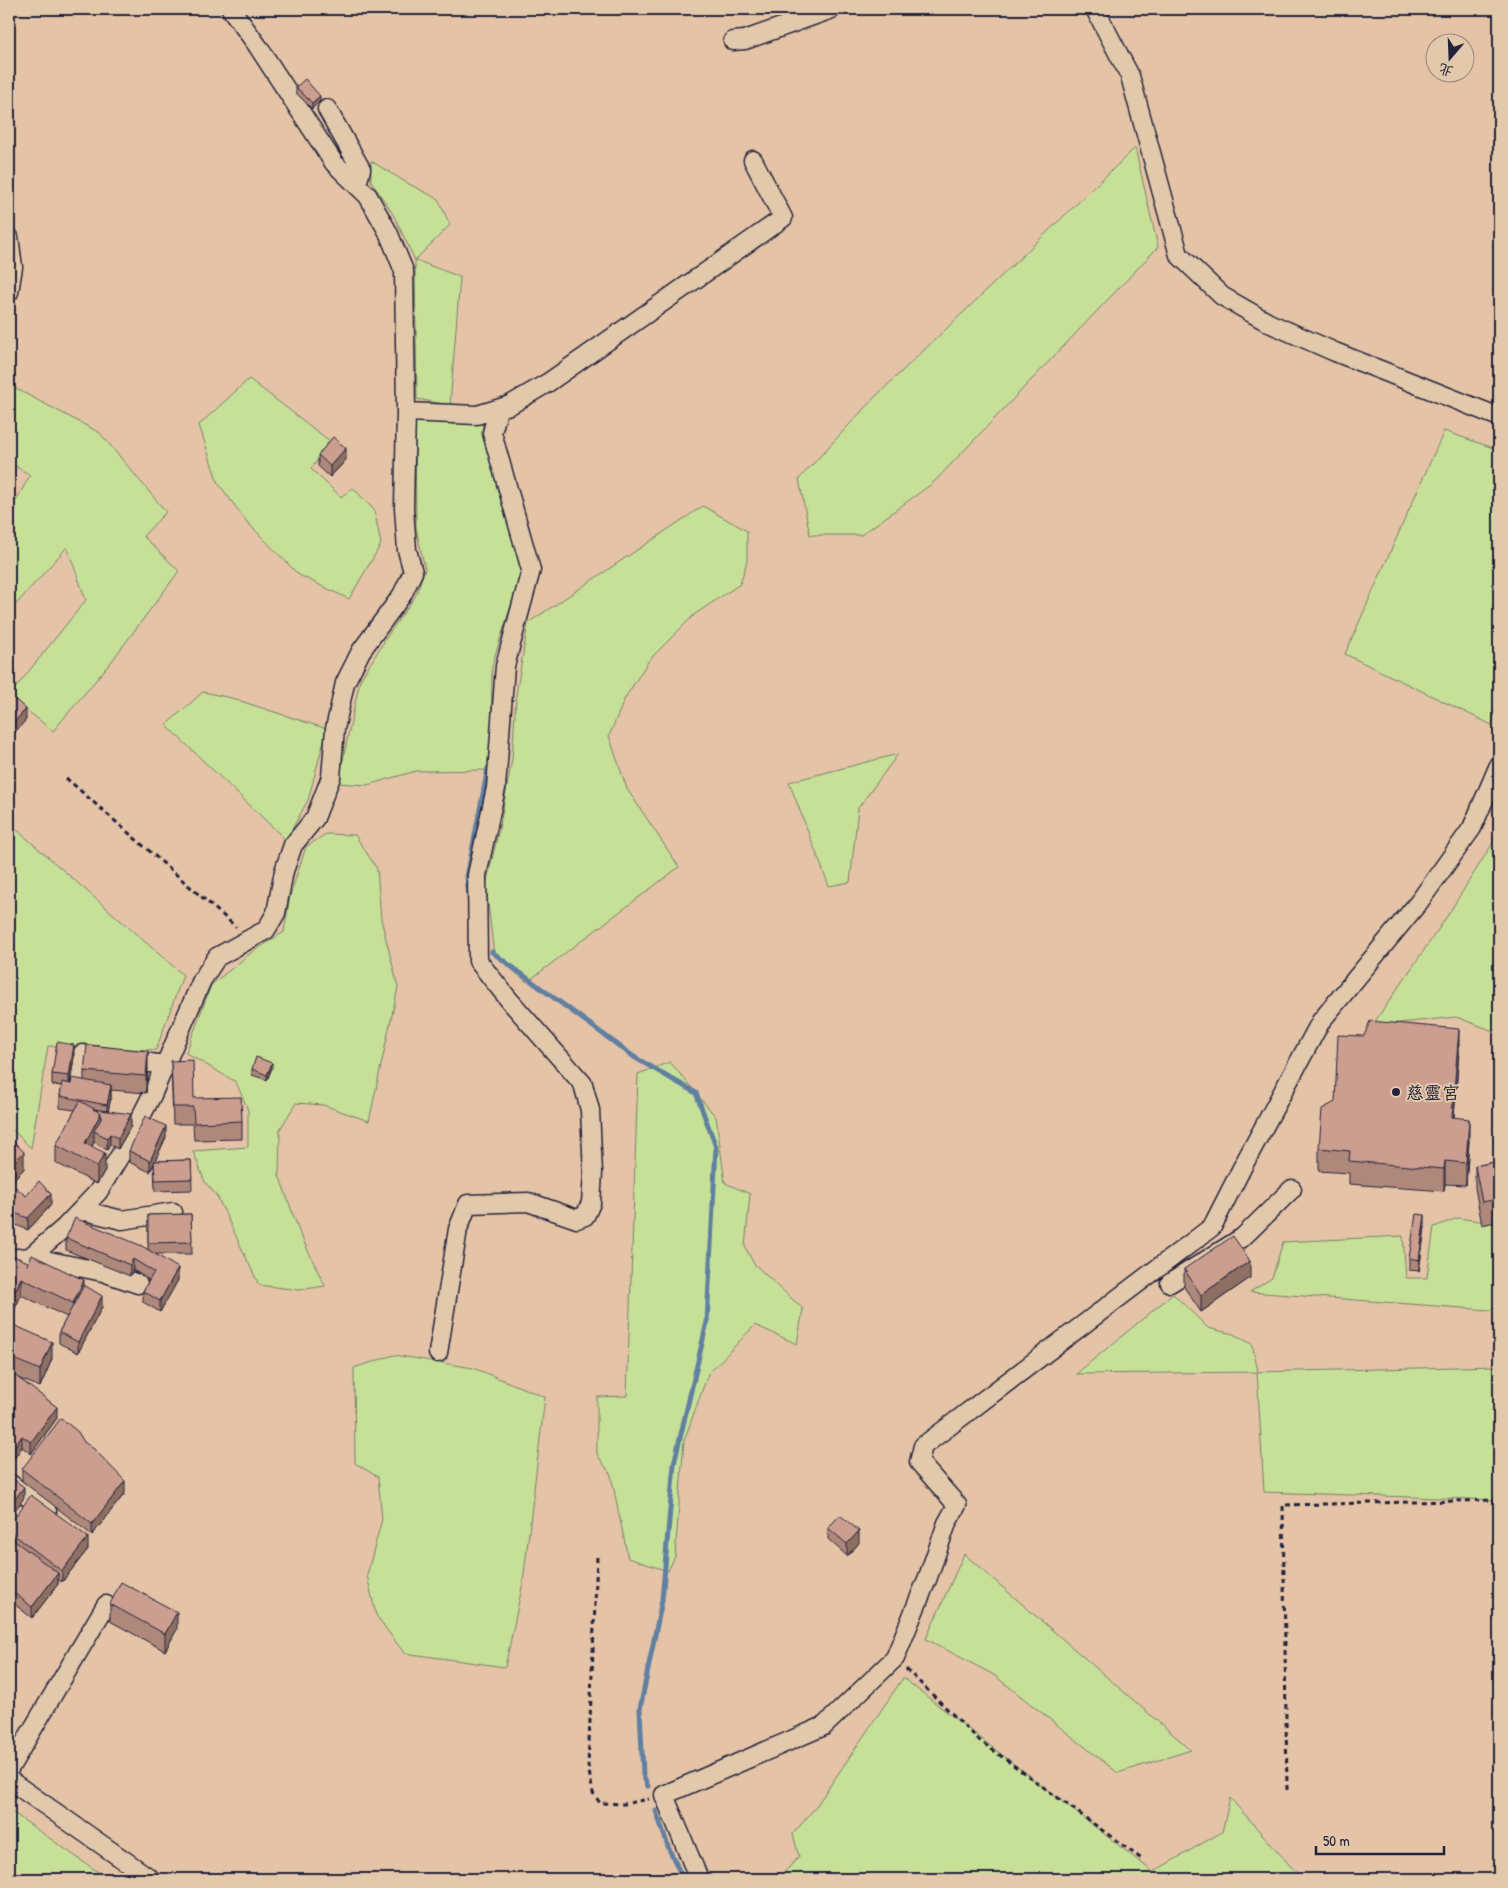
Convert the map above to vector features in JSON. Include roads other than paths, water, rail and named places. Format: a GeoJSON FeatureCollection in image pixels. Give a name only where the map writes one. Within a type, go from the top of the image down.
{"type":"FeatureCollection","features":[{"type":"Feature","properties":{"kind":"street"},"geometry":{"type":"LineString","coordinates":[[30,1257],[65,1227],[98,1192],[127,1144],[152,1096],[202,980],[217,958],[266,930],[276,913],[284,871],[293,845],[315,818],[331,777],[335,729],[345,683],[361,651],[402,595],[413,572],[407,550],[404,508],[406,412],[404,271],[388,232],[368,196],[334,163],[230,9]]}},
{"type":"Feature","properties":{"kind":"street"},"geometry":{"type":"LineString","coordinates":[[733,41],[745,40],[832,9]]}},
{"type":"Feature","properties":{"kind":"street"},"geometry":{"type":"LineString","coordinates":[[1095,9],[1130,76],[1180,255],[1222,296],[1269,323],[1335,352],[1499,417]]}},
{"type":"Feature","properties":{"kind":"street"},"geometry":{"type":"LineString","coordinates":[[327,109],[361,169],[357,186]]}},
{"type":"Feature","properties":{"kind":"street"},"geometry":{"type":"LineString","coordinates":[[406,412],[477,414],[498,410],[549,382],[783,218],[753,160]]}},
{"type":"Feature","properties":{"kind":"street"},"geometry":{"type":"LineString","coordinates":[[9,237],[13,267],[9,292]]}},
{"type":"Feature","properties":{"kind":"street"},"geometry":{"type":"LineString","coordinates":[[438,1354],[458,1230],[468,1204],[528,1202],[577,1219],[585,1216],[592,1203],[593,1173],[590,1110],[583,1084],[510,1001],[478,961],[477,875],[496,788],[505,666],[531,570],[492,434],[498,410]]}},
{"type":"Feature","properties":{"kind":"street"},"geometry":{"type":"LineString","coordinates":[[699,1879],[664,1794],[824,1726],[894,1658],[928,1576],[946,1523],[957,1505],[919,1462],[923,1446],[1212,1228],[1244,1164],[1322,1021],[1419,902],[1472,828],[1499,765]]}},
{"type":"Feature","properties":{"kind":"street"},"geometry":{"type":"LineString","coordinates":[[78,1084],[82,1054],[165,1065]]}},
{"type":"Feature","properties":{"kind":"street"},"geometry":{"type":"LineString","coordinates":[[1170,1283],[1243,1237],[1292,1189]]}},
{"type":"Feature","properties":{"kind":"street"},"geometry":{"type":"LineString","coordinates":[[81,1210],[122,1220],[173,1212]]}},
{"type":"Feature","properties":{"kind":"street"},"geometry":{"type":"LineString","coordinates":[[9,1259],[30,1257],[103,1272],[138,1284]]}},
{"type":"Feature","properties":{"kind":"street"},"geometry":{"type":"LineString","coordinates":[[9,1484],[62,1523]]}},
{"type":"Feature","properties":{"kind":"street"},"geometry":{"type":"LineString","coordinates":[[9,1769],[106,1605]]}},
{"type":"Feature","properties":{"kind":"street"},"geometry":{"type":"LineString","coordinates":[[9,1780],[151,1879]]}},
{"type":"Feature","properties":{"kind":"waterway"},"geometry":{"type":"LineString","coordinates":[[469,898],[467,877],[488,768]]}},
{"type":"Feature","properties":{"kind":"waterway"},"geometry":{"type":"LineString","coordinates":[[492,952],[634,1057],[696,1093],[716,1147],[707,1322],[674,1464],[662,1600],[640,1709],[643,1775],[648,1786]]}},
{"type":"Feature","properties":{"kind":"waterway"},"geometry":{"type":"LineString","coordinates":[[656,1811],[669,1849],[683,1879]]}},
{"type":"Feature","properties":{"kind":"place","name":"慈靈宮"},"geometry":{"type":"Point","coordinates":[1396,1092]}}]}
